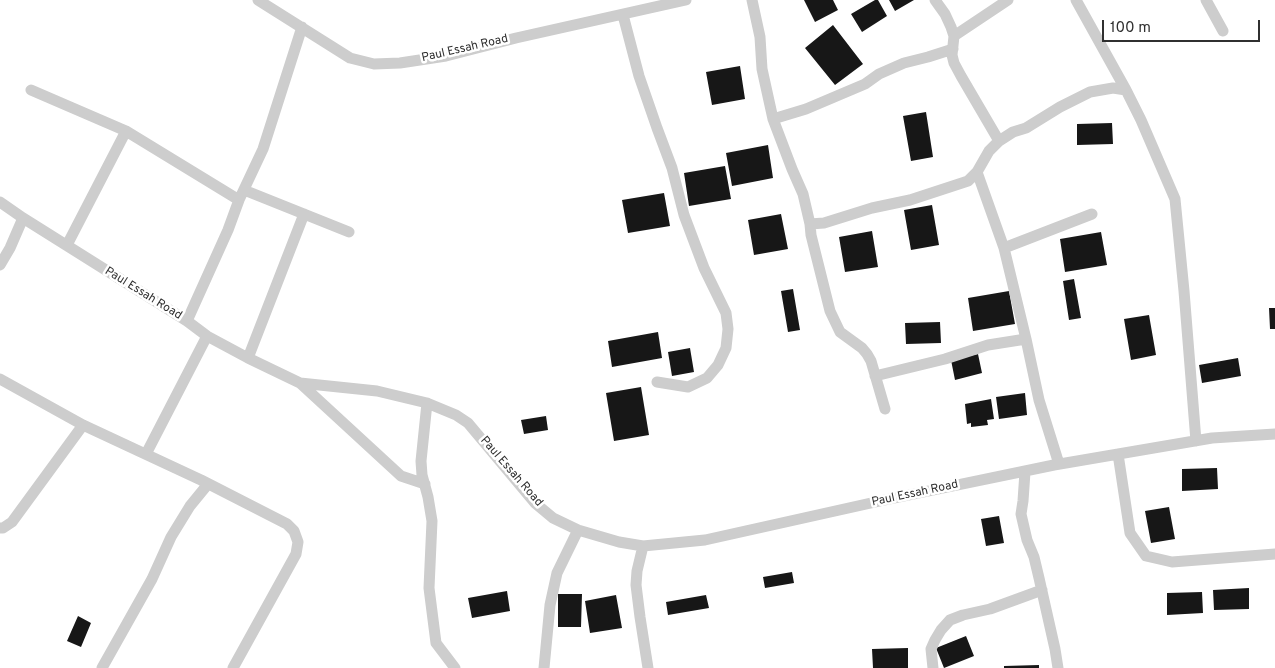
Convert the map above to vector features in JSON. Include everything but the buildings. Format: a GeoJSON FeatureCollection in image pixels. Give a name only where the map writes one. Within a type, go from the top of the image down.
{"type":"FeatureCollection","features":[{"type":"Feature","properties":{"kind":"street","name":"Paul Essah Road"},"geometry":{"type":"LineString","coordinates":[[258,0],[350,58],[374,64],[400,63],[446,56],[516,38],[686,0]]}},
{"type":"Feature","properties":{"kind":"street"},"geometry":{"type":"LineString","coordinates":[[752,0],[760,37],[762,69],[774,119],[803,194],[811,235],[830,310],[840,332],[862,348],[871,361],[885,409]]}},
{"type":"Feature","properties":{"kind":"street"},"geometry":{"type":"LineString","coordinates":[[934,0],[948,20],[954,36],[952,55],[957,70],[999,141]]}},
{"type":"Feature","properties":{"kind":"street"},"geometry":{"type":"LineString","coordinates":[[954,36],[1008,0]]}},
{"type":"Feature","properties":{"kind":"street"},"geometry":{"type":"LineString","coordinates":[[1076,0],[1141,120],[1175,199],[1196,441]]}},
{"type":"Feature","properties":{"kind":"street"},"geometry":{"type":"LineString","coordinates":[[1206,0],[1223,31]]}},
{"type":"Feature","properties":{"kind":"street"},"geometry":{"type":"LineString","coordinates":[[623,15],[639,76],[656,128],[672,168],[684,215],[704,268],[726,312],[728,329],[726,348],[718,365],[707,378],[688,386],[657,382]]}},
{"type":"Feature","properties":{"kind":"street"},"geometry":{"type":"LineString","coordinates":[[187,321],[228,230],[241,195],[263,149],[302,26]]}},
{"type":"Feature","properties":{"kind":"street"},"geometry":{"type":"LineString","coordinates":[[774,119],[806,109],[865,84],[879,74],[904,63],[953,49]]}},
{"type":"Feature","properties":{"kind":"street"},"geometry":{"type":"LineString","coordinates":[[810,224],[824,224],[872,208],[910,200],[968,181],[977,172],[989,151],[999,141],[1013,132],[1026,128],[1060,107],[1090,92],[1113,88],[1126,90]]}},
{"type":"Feature","properties":{"kind":"street"},"geometry":{"type":"LineString","coordinates":[[31,90],[126,131],[241,195],[304,214],[349,232]]}},
{"type":"Feature","properties":{"kind":"street"},"geometry":{"type":"LineString","coordinates":[[67,245],[126,131]]}},
{"type":"Feature","properties":{"kind":"street"},"geometry":{"type":"LineString","coordinates":[[977,172],[1004,248],[1039,400],[1059,464]]}},
{"type":"Feature","properties":{"kind":"street","name":"Paul Essah Road"},"geometry":{"type":"LineString","coordinates":[[0,202],[187,321],[207,336],[300,383],[377,391],[427,403],[456,416],[468,423],[535,503],[553,518],[578,530],[619,542],[643,546],[705,540],[1059,464],[1212,438],[1275,434]]}},
{"type":"Feature","properties":{"kind":"street"},"geometry":{"type":"LineString","coordinates":[[248,358],[304,214]]}},
{"type":"Feature","properties":{"kind":"street"},"geometry":{"type":"LineString","coordinates":[[1004,248],[1092,214]]}},
{"type":"Feature","properties":{"kind":"street"},"geometry":{"type":"LineString","coordinates":[[0,265],[10,248],[23,218]]}},
{"type":"Feature","properties":{"kind":"street"},"geometry":{"type":"LineString","coordinates":[[146,454],[207,336]]}},
{"type":"Feature","properties":{"kind":"street"},"geometry":{"type":"LineString","coordinates":[[875,376],[945,359],[993,344],[1026,339]]}},
{"type":"Feature","properties":{"kind":"street"},"geometry":{"type":"LineString","coordinates":[[0,379],[83,425],[287,524],[294,531],[298,542],[296,554],[233,668]]}},
{"type":"Feature","properties":{"kind":"street"},"geometry":{"type":"LineString","coordinates":[[300,383],[401,476],[425,484]]}},
{"type":"Feature","properties":{"kind":"street"},"geometry":{"type":"LineString","coordinates":[[427,403],[421,462],[422,475],[432,513],[429,588],[436,643],[455,668]]}},
{"type":"Feature","properties":{"kind":"street"},"geometry":{"type":"LineString","coordinates":[[0,528],[12,522],[83,425]]}},
{"type":"Feature","properties":{"kind":"street"},"geometry":{"type":"LineString","coordinates":[[1118,454],[1130,533],[1146,556],[1172,562],[1275,554]]}},
{"type":"Feature","properties":{"kind":"street"},"geometry":{"type":"LineString","coordinates":[[1025,472],[1021,514],[1042,590],[1056,649],[1058,668]]}},
{"type":"Feature","properties":{"kind":"street"},"geometry":{"type":"LineString","coordinates":[[102,668],[148,587],[172,537],[190,506],[208,484]]}},
{"type":"Feature","properties":{"kind":"street"},"geometry":{"type":"LineString","coordinates":[[544,668],[550,605],[558,573],[578,530]]}},
{"type":"Feature","properties":{"kind":"street"},"geometry":{"type":"LineString","coordinates":[[643,546],[636,584],[648,668]]}},
{"type":"Feature","properties":{"kind":"street"},"geometry":{"type":"LineString","coordinates":[[932,668],[931,648],[941,630],[950,620],[990,609],[1042,590]]}}]}
